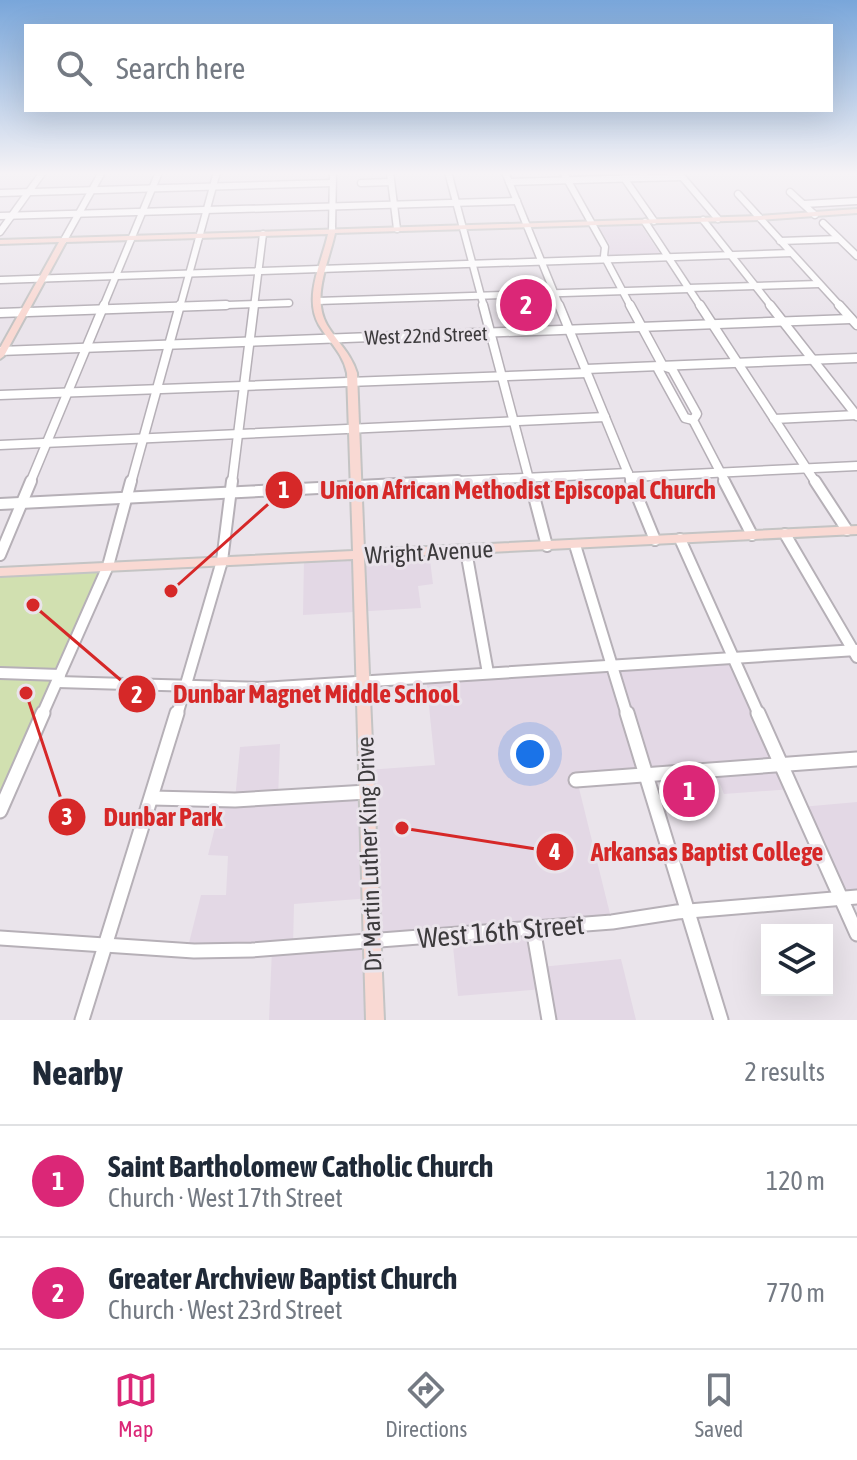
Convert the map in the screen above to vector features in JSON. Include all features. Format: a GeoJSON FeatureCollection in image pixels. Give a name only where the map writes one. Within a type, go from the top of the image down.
{"type":"FeatureCollection","features":[{"type":"Feature","properties":{"kind":"main road"},"geometry":{"type":"LineString","coordinates":[[0,242],[709,220]]}},
{"type":"Feature","properties":{"kind":"main road"},"geometry":{"type":"LineString","coordinates":[[317,301],[332,231]]}},
{"type":"Feature","properties":{"kind":"main road"},"geometry":{"type":"LineString","coordinates":[[1,353],[64,240]]}},
{"type":"Feature","properties":{"kind":"main road","name":"Dr Martin Luther King Drive"},"geometry":{"type":"LineString","coordinates":[[317,301],[320,319],[350,361],[352,380],[361,555],[362,680],[375,1020]]}},
{"type":"Feature","properties":{"kind":"main road","name":"Wright Avenue"},"geometry":{"type":"LineString","coordinates":[[0,572],[852,530]]}},
{"type":"Feature","properties":{"kind":"street"},"geometry":{"type":"LineString","coordinates":[[64,240],[76,220]]}},
{"type":"Feature","properties":{"kind":"street"},"geometry":{"type":"LineString","coordinates":[[0,555],[139,220]]}},
{"type":"Feature","properties":{"kind":"street"},"geometry":{"type":"LineString","coordinates":[[0,811],[108,566],[204,220]]}},
{"type":"Feature","properties":{"kind":"street"},"geometry":{"type":"LineString","coordinates":[[332,220],[332,231]]}},
{"type":"Feature","properties":{"kind":"street"},"geometry":{"type":"LineString","coordinates":[[396,220],[397,229]]}},
{"type":"Feature","properties":{"kind":"street"},"geometry":{"type":"LineString","coordinates":[[460,220],[547,546]]}},
{"type":"Feature","properties":{"kind":"street"},"geometry":{"type":"LineString","coordinates":[[526,220],[655,540]]}},
{"type":"Feature","properties":{"kind":"street"},"geometry":{"type":"LineString","coordinates":[[590,220],[605,247],[606,261],[663,366]]}},
{"type":"Feature","properties":{"kind":"street"},"geometry":{"type":"LineString","coordinates":[[703,220],[857,416]]}},
{"type":"Feature","properties":{"kind":"street"},"geometry":{"type":"LineString","coordinates":[[760,220],[854,322]]}},
{"type":"Feature","properties":{"kind":"street"},"geometry":{"type":"LineString","coordinates":[[645,222],[774,419],[852,530]]}},
{"type":"Feature","properties":{"kind":"street"},"geometry":{"type":"LineString","coordinates":[[823,223],[857,256]]}},
{"type":"Feature","properties":{"kind":"street"},"geometry":{"type":"LineString","coordinates":[[82,1020],[222,561],[263,234]]}},
{"type":"Feature","properties":{"kind":"street"},"geometry":{"type":"LineString","coordinates":[[780,241],[839,239]]}},
{"type":"Feature","properties":{"kind":"street"},"geometry":{"type":"LineString","coordinates":[[0,280],[791,253]]}},
{"type":"Feature","properties":{"kind":"street"},"geometry":{"type":"LineString","coordinates":[[317,301],[819,284]]}},
{"type":"Feature","properties":{"kind":"street"},"geometry":{"type":"LineString","coordinates":[[0,313],[289,303]]}},
{"type":"Feature","properties":{"kind":"street","name":"West 22nd Street"},"geometry":{"type":"LineString","coordinates":[[1,353],[641,326],[854,322]]}},
{"type":"Feature","properties":{"kind":"street"},"geometry":{"type":"LineString","coordinates":[[0,395],[245,383],[502,376],[857,358]]}},
{"type":"Feature","properties":{"kind":"street"},"geometry":{"type":"LineString","coordinates":[[663,366],[658,369],[685,418],[693,420],[752,535]]}},
{"type":"Feature","properties":{"kind":"street"},"geometry":{"type":"LineString","coordinates":[[774,419],[857,416]]}},
{"type":"Feature","properties":{"kind":"street"},"geometry":{"type":"LineString","coordinates":[[0,445],[605,417]]}},
{"type":"Feature","properties":{"kind":"street"},"geometry":{"type":"LineString","coordinates":[[0,504],[528,478],[857,466]]}},
{"type":"Feature","properties":{"kind":"street"},"geometry":{"type":"LineString","coordinates":[[0,673],[185,686],[262,688],[856,653],[785,534]]}},
{"type":"Feature","properties":{"kind":"street"},"geometry":{"type":"LineString","coordinates":[[680,539],[857,934]]}},
{"type":"Feature","properties":{"kind":"street"},"geometry":{"type":"LineString","coordinates":[[575,545],[721,1020]]}},
{"type":"Feature","properties":{"kind":"street"},"geometry":{"type":"LineString","coordinates":[[466,551],[488,673]]}},
{"type":"Feature","properties":{"kind":"street"},"geometry":{"type":"LineString","coordinates":[[576,780],[857,759]]}},
{"type":"Feature","properties":{"kind":"street"},"geometry":{"type":"LineString","coordinates":[[152,798],[235,800],[367,792]]}},
{"type":"Feature","properties":{"kind":"street","name":"West 16th Street"},"geometry":{"type":"LineString","coordinates":[[0,938],[106,947],[226,951],[373,942],[857,897]]}},
{"type":"Feature","properties":{"kind":"street"},"geometry":{"type":"LineString","coordinates":[[533,928],[549,1020]]}},
{"type":"Feature","properties":{"kind":"shaded area"},"geometry":{"type":"Polygon","coordinates":[[[641,225],[662,257],[609,258],[610,245],[598,226],[641,225]]]}},
{"type":"Feature","properties":{"kind":"shaded area"},"geometry":{"type":"Polygon","coordinates":[[[429,552],[433,584],[418,586],[421,608],[303,615],[304,558],[429,552]]]}},
{"type":"Feature","properties":{"kind":"shaded area"},"geometry":{"type":"Polygon","coordinates":[[[735,658],[793,789],[724,794],[714,770],[577,780],[612,922],[534,928],[541,967],[621,959],[636,1020],[549,1020],[543,989],[458,996],[452,936],[373,942],[375,1020],[269,1020],[272,949],[187,951],[201,895],[226,895],[228,856],[208,855],[222,800],[235,800],[240,747],[280,744],[278,798],[367,792],[367,770],[435,765],[426,677],[735,658]],[[371,898],[294,904],[293,947],[372,942],[371,898]]]}},
{"type":"Feature","properties":{"kind":"shaded area"},"geometry":{"type":"Polygon","coordinates":[[[857,802],[857,897],[841,899],[801,807],[857,802]]]}},
{"type":"Feature","properties":{"kind":"green space"},"geometry":{"type":"Polygon","coordinates":[[[108,566],[0,811],[0,573],[108,566]]]}},
{"type":"Feature","properties":{"kind":"place","name":"Greater Archview Baptist Church"},"geometry":{"type":"Point","coordinates":[526,305]}},
{"type":"Feature","properties":{"kind":"place","name":"Union African Methodist Episcopal Church"},"geometry":{"type":"Point","coordinates":[171,591]}},
{"type":"Feature","properties":{"kind":"place","name":"Dunbar Magnet Middle School"},"geometry":{"type":"Point","coordinates":[33,605]}},
{"type":"Feature","properties":{"kind":"place","name":"Dunbar Park"},"geometry":{"type":"Point","coordinates":[26,693]}},
{"type":"Feature","properties":{"kind":"place","name":"Saint Bartholomew Catholic Church"},"geometry":{"type":"Point","coordinates":[689,791]}},
{"type":"Feature","properties":{"kind":"place","name":"Arkansas Baptist College"},"geometry":{"type":"Point","coordinates":[402,828]}}]}
